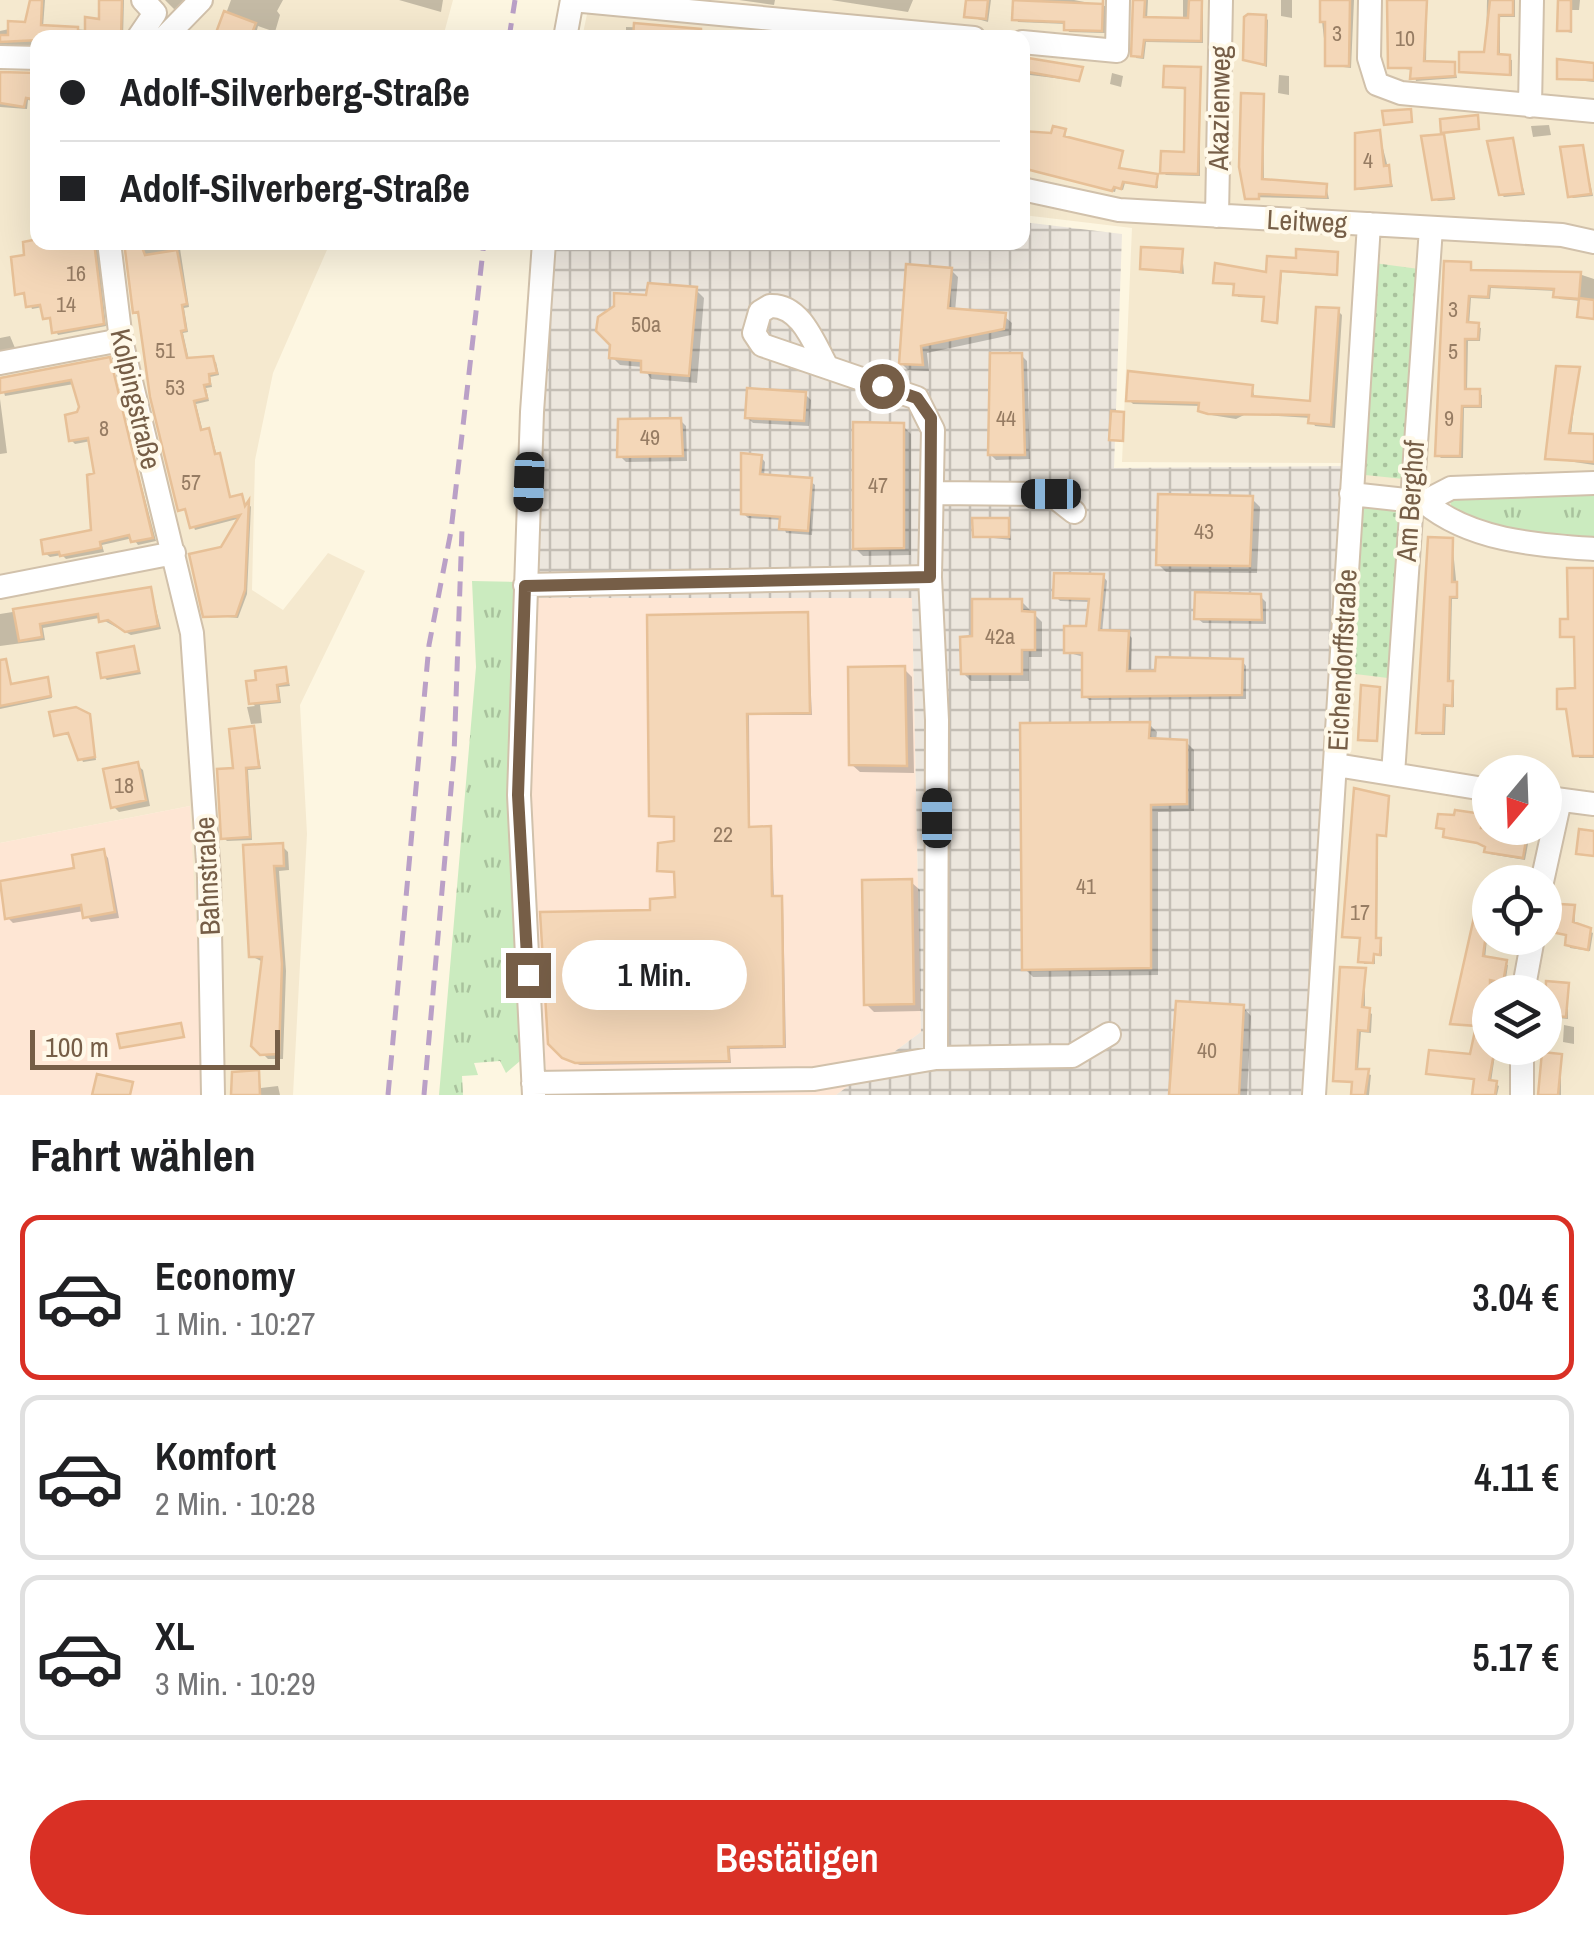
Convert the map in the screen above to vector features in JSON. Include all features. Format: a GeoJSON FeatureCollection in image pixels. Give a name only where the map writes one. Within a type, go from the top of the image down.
{"type":"FeatureCollection","features":[{"type":"Feature","properties":{"kind":"street"},"geometry":{"type":"LineString","coordinates":[[142,0],[155,13],[143,30]]}},
{"type":"Feature","properties":{"kind":"street"},"geometry":{"type":"LineString","coordinates":[[172,30],[202,0]]}},
{"type":"Feature","properties":{"kind":"street"},"geometry":{"type":"LineString","coordinates":[[567,30],[572,0],[889,30]]}},
{"type":"Feature","properties":{"kind":"street"},"geometry":{"type":"LineString","coordinates":[[1030,43],[1117,51],[1118,0]]}},
{"type":"Feature","properties":{"kind":"street","name":"Akazienweg"},"geometry":{"type":"LineString","coordinates":[[1217,216],[1221,0]]}},
{"type":"Feature","properties":{"kind":"street"},"geometry":{"type":"LineString","coordinates":[[1370,0],[1369,58],[1378,84],[1401,94],[1594,111]]}},
{"type":"Feature","properties":{"kind":"street"},"geometry":{"type":"LineString","coordinates":[[1530,106],[1532,0]]}},
{"type":"Feature","properties":{"kind":"street"},"geometry":{"type":"LineString","coordinates":[[0,58],[30,58]]}},
{"type":"Feature","properties":{"kind":"street","name":"Leitweg"},"geometry":{"type":"LineString","coordinates":[[1030,191],[1119,210],[1562,235],[1594,242]]}},
{"type":"Feature","properties":{"kind":"street","name":"Eichendorffstraße"},"geometry":{"type":"LineString","coordinates":[[1314,1095],[1368,224]]}},
{"type":"Feature","properties":{"kind":"street","name":"Am Berghof"},"geometry":{"type":"LineString","coordinates":[[1393,774],[1417,502],[1431,228]]}},
{"type":"Feature","properties":{"kind":"street","name":"Kolpingstraße"},"geometry":{"type":"LineString","coordinates":[[110,250],[121,340],[174,553],[194,658]]}},
{"type":"Feature","properties":{"kind":"street"},"geometry":{"type":"LineString","coordinates":[[544,250],[518,795],[534,1089],[815,1087],[936,1058],[1072,1056],[1109,1034]]}},
{"type":"Feature","properties":{"kind":"street"},"geometry":{"type":"LineString","coordinates":[[0,364],[121,340]]}},
{"type":"Feature","properties":{"kind":"street"},"geometry":{"type":"LineString","coordinates":[[826,365],[917,398],[934,430],[930,577],[937,720],[936,1058]]}},
{"type":"Feature","properties":{"kind":"street"},"geometry":{"type":"LineString","coordinates":[[1417,502],[1452,488],[1594,484]]}},
{"type":"Feature","properties":{"kind":"street"},"geometry":{"type":"LineString","coordinates":[[932,493],[1051,494],[1074,512]]}},
{"type":"Feature","properties":{"kind":"street"},"geometry":{"type":"LineString","coordinates":[[1351,494],[1417,502],[1469,529],[1533,544],[1594,549]]}},
{"type":"Feature","properties":{"kind":"street"},"geometry":{"type":"LineString","coordinates":[[0,587],[174,553]]}},
{"type":"Feature","properties":{"kind":"street"},"geometry":{"type":"LineString","coordinates":[[525,586],[930,577]]}},
{"type":"Feature","properties":{"kind":"street","name":"Bahnstraße"},"geometry":{"type":"LineString","coordinates":[[194,658],[208,876],[213,1095]]}},
{"type":"Feature","properties":{"kind":"street"},"geometry":{"type":"LineString","coordinates":[[1336,764],[1472,787]]}},
{"type":"Feature","properties":{"kind":"street"},"geometry":{"type":"LineString","coordinates":[[1562,800],[1594,804]]}},
{"type":"Feature","properties":{"kind":"street"},"geometry":{"type":"LineString","coordinates":[[1522,1065],[1522,1095]]}},
{"type":"Feature","properties":{"kind":"shaded area"},"geometry":{"type":"Polygon","coordinates":[[[0,0],[453,0],[445,30],[30,30],[30,250],[327,250],[273,373],[255,460],[252,590],[283,610],[328,553],[365,571],[300,705],[307,834],[293,1095],[200,1095],[190,806],[0,843],[0,0]]]}},
{"type":"Feature","properties":{"kind":"shaded area"},"geometry":{"type":"Polygon","coordinates":[[[590,0],[1594,0],[1594,1095],[1309,1095],[1353,463],[1122,462],[1132,228],[1030,216],[1030,30],[584,30],[590,0]]]}},
{"type":"Feature","properties":{"kind":"shaded area"},"geometry":{"type":"Polygon","coordinates":[[[1030,223],[1122,234],[1114,468],[1353,466],[1301,1095],[836,1095],[921,1032],[912,598],[534,598],[553,250],[1030,250],[1030,223]]]}},
{"type":"Feature","properties":{"kind":"shaded area"},"geometry":{"type":"Polygon","coordinates":[[[534,598],[912,598],[921,1032],[836,1095],[547,1095],[530,807],[534,598]]]}},
{"type":"Feature","properties":{"kind":"shaded area"},"geometry":{"type":"Polygon","coordinates":[[[190,806],[203,1054],[200,1095],[0,1095],[0,843],[190,806]]]}},
{"type":"Feature","properties":{"kind":"green space"},"geometry":{"type":"Polygon","coordinates":[[[1374,263],[1419,269],[1404,479],[1365,475],[1374,263]]]}},
{"type":"Feature","properties":{"kind":"green space"},"geometry":{"type":"Polygon","coordinates":[[[1594,490],[1594,542],[1514,533],[1455,516],[1449,499],[1594,490]]]}},
{"type":"Feature","properties":{"kind":"green space"},"geometry":{"type":"Polygon","coordinates":[[[1359,505],[1402,513],[1388,678],[1347,673],[1359,505]]]}},
{"type":"Feature","properties":{"kind":"green space"},"geometry":{"type":"Polygon","coordinates":[[[472,581],[516,582],[511,714],[520,1061],[506,1073],[500,1061],[474,1063],[478,1075],[462,1076],[463,1095],[439,1095],[476,667],[472,581]]]}},
{"type":"Feature","properties":{"kind":"building"},"geometry":{"type":"Polygon","coordinates":[[[30,0],[42,0],[41,25],[78,30],[30,30],[30,40],[0,42],[0,35],[8,35],[8,21],[25,22],[30,0]]]}},
{"type":"Feature","properties":{"kind":"building"},"geometry":{"type":"Polygon","coordinates":[[[99,0],[122,0],[121,30],[85,30],[85,17],[99,19],[99,0]]]}},
{"type":"Feature","properties":{"kind":"building"},"geometry":{"type":"Polygon","coordinates":[[[966,0],[988,0],[986,19],[964,17],[966,0]]]}},
{"type":"Feature","properties":{"kind":"building"},"geometry":{"type":"Polygon","coordinates":[[[1013,0],[1103,4],[1102,31],[1064,30],[1064,22],[1012,20],[1013,0]]]}},
{"type":"Feature","properties":{"kind":"building"},"geometry":{"type":"Polygon","coordinates":[[[1133,0],[1145,0],[1144,17],[1188,18],[1189,0],[1202,0],[1201,41],[1144,40],[1142,57],[1131,56],[1133,0]]]}},
{"type":"Feature","properties":{"kind":"building"},"geometry":{"type":"Polygon","coordinates":[[[1320,0],[1350,0],[1349,66],[1325,66],[1325,22],[1320,22],[1320,0]]]}},
{"type":"Feature","properties":{"kind":"building"},"geometry":{"type":"Polygon","coordinates":[[[1387,0],[1427,0],[1424,61],[1455,62],[1455,76],[1410,79],[1411,68],[1388,68],[1387,0]]]}},
{"type":"Feature","properties":{"kind":"building"},"geometry":{"type":"Polygon","coordinates":[[[1490,0],[1513,0],[1513,15],[1499,15],[1498,54],[1510,55],[1510,75],[1459,72],[1459,52],[1484,52],[1490,0]]]}},
{"type":"Feature","properties":{"kind":"building"},"geometry":{"type":"Polygon","coordinates":[[[1558,0],[1571,0],[1571,31],[1557,31],[1558,0]]]}},
{"type":"Feature","properties":{"kind":"building"},"geometry":{"type":"Polygon","coordinates":[[[224,11],[256,23],[253,30],[217,30],[224,11]]]}},
{"type":"Feature","properties":{"kind":"building"},"geometry":{"type":"Polygon","coordinates":[[[1266,15],[1265,65],[1243,60],[1244,17],[1266,15]]]}},
{"type":"Feature","properties":{"kind":"building"},"geometry":{"type":"Polygon","coordinates":[[[634,23],[701,29],[701,30],[634,30],[634,23]]]}},
{"type":"Feature","properties":{"kind":"building"},"geometry":{"type":"Polygon","coordinates":[[[1030,58],[1083,67],[1079,81],[1030,72],[1030,58]]]}},
{"type":"Feature","properties":{"kind":"building"},"geometry":{"type":"Polygon","coordinates":[[[1557,59],[1594,63],[1594,80],[1557,79],[1557,59]]]}},
{"type":"Feature","properties":{"kind":"building"},"geometry":{"type":"Polygon","coordinates":[[[1164,66],[1201,67],[1198,174],[1160,173],[1161,151],[1184,152],[1185,88],[1163,87],[1164,66]]]}},
{"type":"Feature","properties":{"kind":"building"},"geometry":{"type":"Polygon","coordinates":[[[0,72],[30,73],[30,99],[26,98],[24,107],[0,103],[0,72]]]}},
{"type":"Feature","properties":{"kind":"building"},"geometry":{"type":"Polygon","coordinates":[[[1241,93],[1264,94],[1262,179],[1327,184],[1326,197],[1259,194],[1259,199],[1245,199],[1239,167],[1241,93]]]}},
{"type":"Feature","properties":{"kind":"building"},"geometry":{"type":"Polygon","coordinates":[[[1411,109],[1412,122],[1384,125],[1382,111],[1411,109]]]}},
{"type":"Feature","properties":{"kind":"building"},"geometry":{"type":"Polygon","coordinates":[[[1478,115],[1479,129],[1441,133],[1440,119],[1478,115]]]}},
{"type":"Feature","properties":{"kind":"building"},"geometry":{"type":"Polygon","coordinates":[[[1053,126],[1066,129],[1064,136],[1123,151],[1119,168],[1158,174],[1156,187],[1123,182],[1121,189],[1114,187],[1112,191],[1030,170],[1030,132],[1051,133],[1053,126]]]}},
{"type":"Feature","properties":{"kind":"building"},"geometry":{"type":"Polygon","coordinates":[[[1380,130],[1384,166],[1389,165],[1391,185],[1355,189],[1355,133],[1380,130]]]}},
{"type":"Feature","properties":{"kind":"building"},"geometry":{"type":"Polygon","coordinates":[[[1444,134],[1454,198],[1432,200],[1421,136],[1444,134]]]}},
{"type":"Feature","properties":{"kind":"building"},"geometry":{"type":"Polygon","coordinates":[[[1513,138],[1523,193],[1499,195],[1487,141],[1513,138]]]}},
{"type":"Feature","properties":{"kind":"building"},"geometry":{"type":"Polygon","coordinates":[[[1583,145],[1591,194],[1568,197],[1560,147],[1583,145]]]}},
{"type":"Feature","properties":{"kind":"building"},"geometry":{"type":"Polygon","coordinates":[[[30,241],[30,250],[95,250],[104,324],[52,333],[50,318],[43,319],[40,305],[26,307],[24,293],[15,295],[11,257],[24,255],[23,242],[30,241]]]}},
{"type":"Feature","properties":{"kind":"building"},"geometry":{"type":"Polygon","coordinates":[[[1141,247],[1183,249],[1181,272],[1140,269],[1141,247]]]}},
{"type":"Feature","properties":{"kind":"building"},"geometry":{"type":"Polygon","coordinates":[[[1296,249],[1338,252],[1337,275],[1281,271],[1277,323],[1262,321],[1264,297],[1233,295],[1234,284],[1213,283],[1215,263],[1266,272],[1267,256],[1296,258],[1296,249]]]}},
{"type":"Feature","properties":{"kind":"building"},"geometry":{"type":"Polygon","coordinates":[[[125,250],[143,250],[145,255],[177,250],[187,304],[182,305],[186,330],[181,331],[187,358],[213,356],[217,373],[209,374],[210,384],[204,385],[207,398],[194,401],[201,430],[209,428],[215,454],[220,453],[230,497],[242,494],[245,506],[249,500],[245,590],[236,616],[203,617],[189,554],[221,547],[240,515],[190,528],[185,509],[178,511],[150,397],[138,312],[133,313],[125,250]]]}},
{"type":"Feature","properties":{"kind":"building"},"geometry":{"type":"Polygon","coordinates":[[[1444,261],[1471,262],[1471,270],[1581,272],[1579,298],[1594,300],[1594,319],[1577,317],[1579,299],[1553,297],[1554,289],[1489,286],[1488,297],[1469,296],[1467,322],[1479,323],[1478,339],[1465,339],[1465,389],[1480,389],[1480,406],[1462,406],[1460,456],[1435,456],[1444,261]]]}},
{"type":"Feature","properties":{"kind":"building"},"geometry":{"type":"Polygon","coordinates":[[[906,264],[952,268],[948,308],[1006,313],[1004,329],[921,346],[923,365],[899,364],[906,264]]]}},
{"type":"Feature","properties":{"kind":"building"},"geometry":{"type":"Polygon","coordinates":[[[648,283],[697,287],[689,376],[641,372],[641,361],[609,358],[610,345],[596,331],[598,317],[614,306],[614,293],[646,295],[648,283]]]}},
{"type":"Feature","properties":{"kind":"building"},"geometry":{"type":"Polygon","coordinates":[[[1316,307],[1339,308],[1331,425],[1308,423],[1309,415],[1208,414],[1198,411],[1199,403],[1126,401],[1128,371],[1253,385],[1252,396],[1310,401],[1316,307]]]}},
{"type":"Feature","properties":{"kind":"building"},"geometry":{"type":"Polygon","coordinates":[[[990,353],[1022,353],[1025,455],[988,455],[990,353]]]}},
{"type":"Feature","properties":{"kind":"building"},"geometry":{"type":"Polygon","coordinates":[[[110,357],[153,538],[131,542],[129,535],[100,542],[101,548],[60,556],[59,552],[43,554],[41,540],[91,530],[87,475],[94,473],[88,438],[69,441],[65,415],[77,412],[79,407],[71,380],[0,393],[0,378],[110,357]]]}},
{"type":"Feature","properties":{"kind":"building"},"geometry":{"type":"Polygon","coordinates":[[[1556,366],[1580,367],[1569,433],[1594,434],[1594,462],[1545,459],[1556,366]]]}},
{"type":"Feature","properties":{"kind":"building"},"geometry":{"type":"Polygon","coordinates":[[[747,388],[806,392],[804,421],[745,418],[747,388]]]}},
{"type":"Feature","properties":{"kind":"building"},"geometry":{"type":"Polygon","coordinates":[[[1111,411],[1124,412],[1123,441],[1109,440],[1111,411]]]}},
{"type":"Feature","properties":{"kind":"building"},"geometry":{"type":"Polygon","coordinates":[[[681,418],[683,456],[617,457],[618,419],[681,418]]]}},
{"type":"Feature","properties":{"kind":"building"},"geometry":{"type":"Polygon","coordinates":[[[853,422],[904,423],[904,548],[853,549],[853,422]]]}},
{"type":"Feature","properties":{"kind":"building"},"geometry":{"type":"Polygon","coordinates":[[[741,453],[762,455],[760,474],[812,478],[808,531],[779,529],[780,517],[741,514],[741,453]]]}},
{"type":"Feature","properties":{"kind":"building"},"geometry":{"type":"Polygon","coordinates":[[[1158,494],[1253,496],[1250,566],[1156,565],[1158,494]]]}},
{"type":"Feature","properties":{"kind":"building"},"geometry":{"type":"Polygon","coordinates":[[[972,518],[1009,518],[1009,537],[973,537],[972,518]]]}},
{"type":"Feature","properties":{"kind":"building"},"geometry":{"type":"Polygon","coordinates":[[[1428,537],[1453,538],[1452,582],[1457,582],[1457,597],[1450,597],[1448,681],[1453,681],[1452,706],[1444,705],[1443,733],[1416,733],[1428,537]]]}},
{"type":"Feature","properties":{"kind":"building"},"geometry":{"type":"Polygon","coordinates":[[[1567,568],[1594,568],[1594,756],[1573,756],[1566,709],[1557,709],[1557,689],[1575,688],[1574,637],[1560,637],[1560,619],[1568,619],[1567,568]]]}},
{"type":"Feature","properties":{"kind":"building"},"geometry":{"type":"Polygon","coordinates":[[[1054,573],[1104,574],[1099,630],[1129,631],[1127,671],[1155,671],[1156,657],[1243,659],[1242,695],[1082,697],[1082,653],[1064,653],[1064,626],[1086,626],[1089,599],[1053,598],[1054,573]]]}},
{"type":"Feature","properties":{"kind":"building"},"geometry":{"type":"Polygon","coordinates":[[[151,587],[158,626],[125,632],[108,620],[99,622],[98,614],[40,624],[42,637],[19,641],[13,609],[151,587]]]}},
{"type":"Feature","properties":{"kind":"building"},"geometry":{"type":"Polygon","coordinates":[[[1195,592],[1261,594],[1262,620],[1194,619],[1195,592]]]}},
{"type":"Feature","properties":{"kind":"building"},"geometry":{"type":"Polygon","coordinates":[[[972,599],[1022,599],[1022,611],[1035,612],[1035,650],[1022,650],[1022,674],[961,674],[960,637],[972,636],[972,599]]]}},
{"type":"Feature","properties":{"kind":"building"},"geometry":{"type":"Polygon","coordinates":[[[808,612],[810,713],[747,714],[749,827],[771,826],[772,896],[782,896],[784,1046],[728,1047],[729,1061],[575,1063],[562,1058],[548,1044],[540,912],[650,910],[650,899],[675,897],[674,872],[657,871],[658,843],[674,841],[674,817],[649,816],[647,615],[808,612]]]}},
{"type":"Feature","properties":{"kind":"building"},"geometry":{"type":"Polygon","coordinates":[[[134,646],[139,671],[101,678],[97,653],[134,646]]]}},
{"type":"Feature","properties":{"kind":"building"},"geometry":{"type":"Polygon","coordinates":[[[6,659],[11,684],[48,677],[51,696],[0,706],[0,660],[6,659]]]}},
{"type":"Feature","properties":{"kind":"building"},"geometry":{"type":"Polygon","coordinates":[[[905,666],[907,766],[849,765],[848,667],[905,666]]]}},
{"type":"Feature","properties":{"kind":"building"},"geometry":{"type":"Polygon","coordinates":[[[286,667],[288,683],[277,685],[279,701],[249,704],[246,681],[256,680],[255,671],[286,667]]]}},
{"type":"Feature","properties":{"kind":"building"},"geometry":{"type":"Polygon","coordinates":[[[1361,685],[1380,687],[1377,741],[1358,740],[1361,685]]]}},
{"type":"Feature","properties":{"kind":"building"},"geometry":{"type":"Polygon","coordinates":[[[76,707],[90,714],[95,757],[78,760],[68,733],[54,736],[49,712],[76,707]]]}},
{"type":"Feature","properties":{"kind":"building"},"geometry":{"type":"Polygon","coordinates":[[[1150,722],[1149,738],[1187,740],[1187,804],[1151,805],[1151,968],[1022,970],[1020,723],[1150,722]]]}},
{"type":"Feature","properties":{"kind":"building"},"geometry":{"type":"Polygon","coordinates":[[[254,726],[259,767],[246,768],[250,837],[221,839],[217,769],[233,768],[229,729],[254,726]]]}},
{"type":"Feature","properties":{"kind":"building"},"geometry":{"type":"Polygon","coordinates":[[[138,762],[146,800],[111,808],[103,769],[138,762]]]}},
{"type":"Feature","properties":{"kind":"building"},"geometry":{"type":"Polygon","coordinates":[[[1354,788],[1389,796],[1386,836],[1377,835],[1376,938],[1381,938],[1380,955],[1374,954],[1373,963],[1358,962],[1360,938],[1342,937],[1354,788]]]}},
{"type":"Feature","properties":{"kind":"building"},"geometry":{"type":"Polygon","coordinates":[[[1455,810],[1472,812],[1472,842],[1443,837],[1444,829],[1436,828],[1438,814],[1454,815],[1455,810]]]}},
{"type":"Feature","properties":{"kind":"building"},"geometry":{"type":"Polygon","coordinates":[[[1579,829],[1594,831],[1594,856],[1576,854],[1579,829]]]}},
{"type":"Feature","properties":{"kind":"building"},"geometry":{"type":"Polygon","coordinates":[[[283,843],[284,866],[274,866],[282,964],[279,1054],[260,1055],[251,1046],[262,957],[249,957],[243,845],[283,843]]]}},
{"type":"Feature","properties":{"kind":"building"},"geometry":{"type":"Polygon","coordinates":[[[1481,845],[1525,845],[1523,858],[1484,852],[1481,845]]]}},
{"type":"Feature","properties":{"kind":"building"},"geometry":{"type":"Polygon","coordinates":[[[104,849],[115,912],[83,918],[81,905],[5,919],[0,881],[74,868],[72,855],[104,849]]]}},
{"type":"Feature","properties":{"kind":"building"},"geometry":{"type":"Polygon","coordinates":[[[912,879],[914,1004],[864,1005],[862,880],[912,879]]]}},
{"type":"Feature","properties":{"kind":"building"},"geometry":{"type":"Polygon","coordinates":[[[1562,904],[1575,905],[1573,922],[1591,928],[1588,950],[1565,945],[1566,935],[1562,934],[1562,904]]]}},
{"type":"Feature","properties":{"kind":"building"},"geometry":{"type":"Polygon","coordinates":[[[1472,926],[1472,955],[1507,960],[1504,975],[1472,975],[1472,1026],[1450,1024],[1472,926]]]}},
{"type":"Feature","properties":{"kind":"building"},"geometry":{"type":"Polygon","coordinates":[[[1340,967],[1366,968],[1362,1007],[1370,1008],[1368,1031],[1358,1030],[1356,1069],[1369,1069],[1365,1095],[1351,1095],[1352,1082],[1333,1081],[1340,967]]]}},
{"type":"Feature","properties":{"kind":"building"},"geometry":{"type":"Polygon","coordinates":[[[1562,982],[1569,983],[1566,1017],[1562,1017],[1562,982]]]}},
{"type":"Feature","properties":{"kind":"building"},"geometry":{"type":"Polygon","coordinates":[[[1176,1001],[1244,1005],[1239,1095],[1169,1095],[1176,1001]]]}},
{"type":"Feature","properties":{"kind":"building"},"geometry":{"type":"Polygon","coordinates":[[[181,1023],[184,1037],[120,1048],[117,1034],[181,1023]]]}},
{"type":"Feature","properties":{"kind":"building"},"geometry":{"type":"Polygon","coordinates":[[[1472,1045],[1472,1065],[1492,1065],[1489,1080],[1497,1081],[1495,1095],[1472,1095],[1474,1079],[1426,1074],[1429,1050],[1470,1054],[1472,1045]]]}},
{"type":"Feature","properties":{"kind":"building"},"geometry":{"type":"Polygon","coordinates":[[[1541,1065],[1561,1065],[1558,1095],[1538,1095],[1541,1065]]]}},
{"type":"Feature","properties":{"kind":"building"},"geometry":{"type":"Polygon","coordinates":[[[259,1070],[260,1095],[231,1095],[232,1072],[259,1070]]]}},
{"type":"Feature","properties":{"kind":"building"},"geometry":{"type":"Polygon","coordinates":[[[97,1074],[133,1082],[130,1095],[92,1095],[97,1074]]]}},
{"type":"Feature","properties":{"kind":"railway"},"geometry":{"type":"LineString","coordinates":[[510,30],[515,0]]}},
{"type":"Feature","properties":{"kind":"railway"},"geometry":{"type":"LineString","coordinates":[[388,1095],[429,645],[451,531],[483,250]]}},
{"type":"Feature","properties":{"kind":"railway"},"geometry":{"type":"LineString","coordinates":[[424,1095],[454,755],[462,529]]}},
{"type":"Feature","properties":{"kind":"route"},"geometry":{"type":"LineString","coordinates":[[528,975],[518,795],[525,586],[930,577],[934,430],[931,418],[917,398],[882,386]]}}]}
